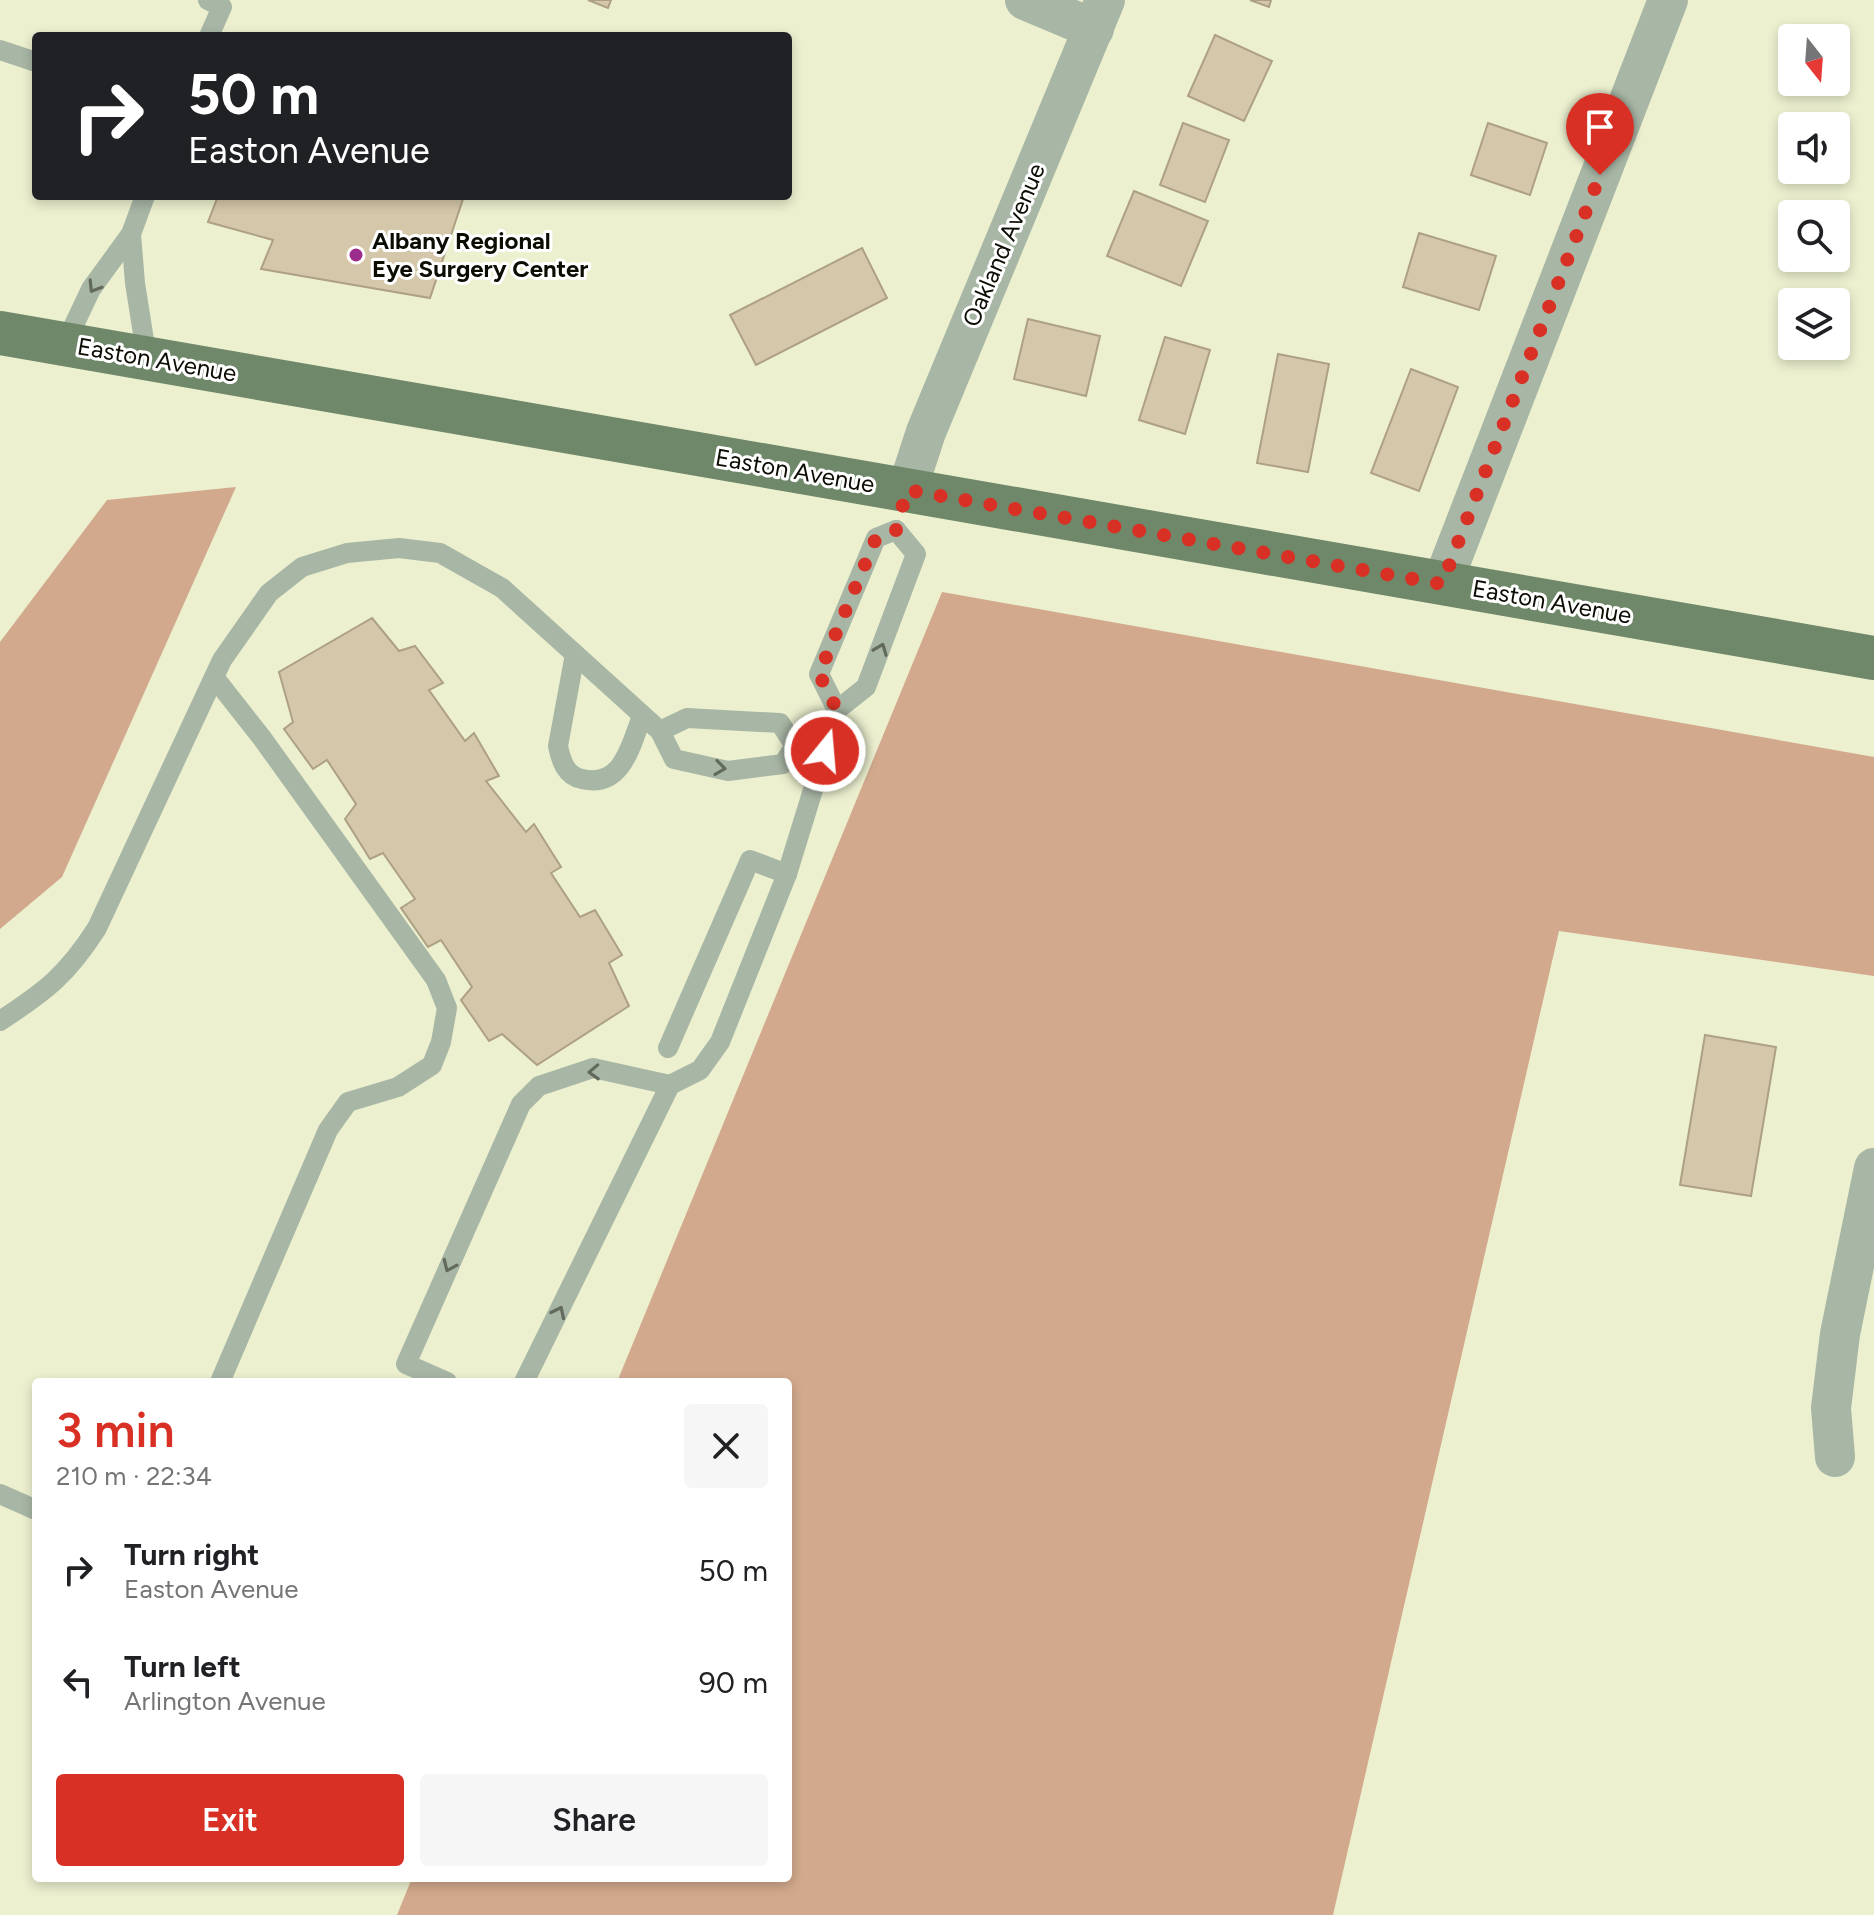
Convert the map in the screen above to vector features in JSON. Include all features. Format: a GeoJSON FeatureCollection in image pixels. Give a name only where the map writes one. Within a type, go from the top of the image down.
{"type":"FeatureCollection","features":[{"type":"Feature","properties":{"kind":"main road","name":"Easton Avenue"},"geometry":{"type":"LineString","coordinates":[[0,333],[147,359],[902,510],[1442,584],[1874,658]]}},
{"type":"Feature","properties":{"kind":"street"},"geometry":{"type":"LineString","coordinates":[[1025,0],[1100,15]]}},
{"type":"Feature","properties":{"kind":"street"},"geometry":{"type":"LineString","coordinates":[[1442,584],[1668,0]]}},
{"type":"Feature","properties":{"kind":"street","name":"Oakland Avenue"},"geometry":{"type":"LineString","coordinates":[[902,510],[926,432],[1100,15]]}},
{"type":"Feature","properties":{"kind":"street"},"geometry":{"type":"LineString","coordinates":[[1835,1457],[1831,1408],[1840,1334],[1874,1168]]}},
{"type":"Feature","properties":{"kind":"lane"},"geometry":{"type":"LineString","coordinates":[[208,0],[222,7],[211,32]]}},
{"type":"Feature","properties":{"kind":"lane"},"geometry":{"type":"LineString","coordinates":[[0,50],[32,61]]}},
{"type":"Feature","properties":{"kind":"lane"},"geometry":{"type":"LineString","coordinates":[[65,344],[91,289],[131,234],[144,200]]}},
{"type":"Feature","properties":{"kind":"lane"},"geometry":{"type":"LineString","coordinates":[[131,234],[147,359]]}},
{"type":"Feature","properties":{"kind":"lane"},"geometry":{"type":"LineString","coordinates":[[526,1378],[670,1085],[700,1070],[720,1042],[787,874],[837,710],[866,687],[916,554],[902,510],[876,538],[819,674],[837,710]]}},
{"type":"Feature","properties":{"kind":"lane"},"geometry":{"type":"LineString","coordinates":[[0,1021],[44,992],[77,960],[97,928],[222,660],[269,593],[302,567],[347,553],[399,548],[440,553],[502,588],[660,731],[674,759],[728,771],[783,764],[795,746]]}},
{"type":"Feature","properties":{"kind":"lane"},"geometry":{"type":"LineString","coordinates":[[575,654],[558,746],[561,761],[574,777],[594,783],[613,775],[626,758],[642,716]]}},
{"type":"Feature","properties":{"kind":"lane"},"geometry":{"type":"LineString","coordinates":[[214,677],[262,738],[427,967],[447,1008],[441,1042],[432,1065],[398,1087],[348,1102],[328,1130],[222,1378]]}},
{"type":"Feature","properties":{"kind":"lane"},"geometry":{"type":"LineString","coordinates":[[660,731],[687,718],[780,723],[795,746],[825,751]]}},
{"type":"Feature","properties":{"kind":"lane"},"geometry":{"type":"LineString","coordinates":[[668,1048],[750,860],[787,874]]}},
{"type":"Feature","properties":{"kind":"lane"},"geometry":{"type":"LineString","coordinates":[[438,1378],[406,1364],[521,1104],[539,1086],[593,1068],[670,1085]]}},
{"type":"Feature","properties":{"kind":"lane"},"geometry":{"type":"LineString","coordinates":[[0,1494],[32,1508]]}},
{"type":"Feature","properties":{"kind":"shaded area"},"geometry":{"type":"Polygon","coordinates":[[[236,487],[62,877],[0,929],[0,642],[107,500],[236,487]]]}},
{"type":"Feature","properties":{"kind":"shaded area"},"geometry":{"type":"Polygon","coordinates":[[[942,592],[1874,757],[1874,976],[1559,931],[1333,1915],[397,1915],[410,1882],[792,1882],[792,1378],[619,1378],[942,592]]]}},
{"type":"Feature","properties":{"kind":"building"},"geometry":{"type":"Polygon","coordinates":[[[588,0],[611,0],[608,8],[588,0]]]}},
{"type":"Feature","properties":{"kind":"building"},"geometry":{"type":"Polygon","coordinates":[[[1250,0],[1271,0],[1269,7],[1250,0]]]}},
{"type":"Feature","properties":{"kind":"building"},"geometry":{"type":"Polygon","coordinates":[[[1215,35],[1272,61],[1244,121],[1188,96],[1215,35]]]}},
{"type":"Feature","properties":{"kind":"building"},"geometry":{"type":"Polygon","coordinates":[[[1183,123],[1229,140],[1205,202],[1160,185],[1183,123]]]}},
{"type":"Feature","properties":{"kind":"building"},"geometry":{"type":"Polygon","coordinates":[[[1488,123],[1547,143],[1530,195],[1471,175],[1488,123]]]}},
{"type":"Feature","properties":{"kind":"building"},"geometry":{"type":"Polygon","coordinates":[[[1134,191],[1208,221],[1181,286],[1107,256],[1134,191]]]}},
{"type":"Feature","properties":{"kind":"building","name":"Albany Regional Eye Surgery Center"},"geometry":{"type":"Polygon","coordinates":[[[216,200],[463,200],[430,298],[261,269],[273,240],[208,222],[216,200]]]}},
{"type":"Feature","properties":{"kind":"building"},"geometry":{"type":"Polygon","coordinates":[[[1419,233],[1496,256],[1479,310],[1403,287],[1419,233]]]}},
{"type":"Feature","properties":{"kind":"building"},"geometry":{"type":"Polygon","coordinates":[[[862,248],[887,298],[756,365],[730,315],[862,248]]]}},
{"type":"Feature","properties":{"kind":"building"},"geometry":{"type":"Polygon","coordinates":[[[1028,319],[1100,336],[1086,396],[1014,379],[1028,319]]]}},
{"type":"Feature","properties":{"kind":"building"},"geometry":{"type":"Polygon","coordinates":[[[1165,337],[1210,350],[1185,434],[1139,420],[1165,337]]]}},
{"type":"Feature","properties":{"kind":"building"},"geometry":{"type":"Polygon","coordinates":[[[1278,354],[1329,364],[1308,472],[1257,463],[1278,354]]]}},
{"type":"Feature","properties":{"kind":"building"},"geometry":{"type":"Polygon","coordinates":[[[1411,369],[1458,387],[1419,491],[1371,473],[1411,369]]]}},
{"type":"Feature","properties":{"kind":"building"},"geometry":{"type":"Polygon","coordinates":[[[372,618],[399,651],[415,646],[443,683],[429,690],[465,741],[474,733],[499,776],[486,781],[526,832],[534,824],[561,867],[551,873],[580,917],[595,910],[622,955],[609,963],[629,1006],[537,1065],[502,1034],[489,1041],[461,1000],[472,987],[441,940],[428,947],[401,908],[415,899],[383,853],[370,859],[345,819],[356,804],[327,760],[313,769],[284,729],[293,722],[279,672],[372,618]]]}},
{"type":"Feature","properties":{"kind":"building"},"geometry":{"type":"Polygon","coordinates":[[[1705,1035],[1776,1047],[1751,1196],[1680,1185],[1705,1035]]]}},
{"type":"Feature","properties":{"kind":"place","name":"Albany Regional Eye Surgery Center"},"geometry":{"type":"Point","coordinates":[356,255]}},
{"type":"Feature","properties":{"kind":"route"},"geometry":{"type":"LineString","coordinates":[[825,751],[837,710],[819,674],[876,538],[896,530],[907,490],[1442,584],[1600,175]]}}]}
